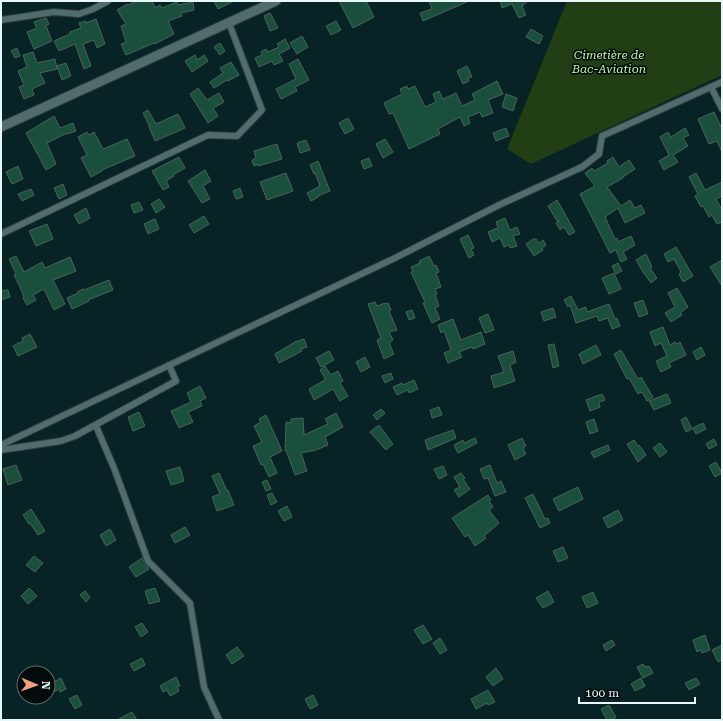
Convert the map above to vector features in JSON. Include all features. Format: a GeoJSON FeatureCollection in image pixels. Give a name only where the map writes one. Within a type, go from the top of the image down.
{"type":"FeatureCollection","features":[{"type":"Feature","properties":{"kind":"street"},"geometry":{"type":"LineString","coordinates":[[1,20],[54,12],[79,14],[108,1]]}},
{"type":"Feature","properties":{"kind":"street"},"geometry":{"type":"LineString","coordinates":[[1,127],[276,1]]}},
{"type":"Feature","properties":{"kind":"street"},"geometry":{"type":"LineString","coordinates":[[1,234],[208,136],[237,136],[262,110],[229,23]]}},
{"type":"Feature","properties":{"kind":"street"},"geometry":{"type":"LineString","coordinates":[[1,445],[395,258],[499,206],[582,167],[599,154],[602,136],[722,82]]}},
{"type":"Feature","properties":{"kind":"street"},"geometry":{"type":"LineString","coordinates":[[711,88],[722,109]]}},
{"type":"Feature","properties":{"kind":"street"},"geometry":{"type":"LineString","coordinates":[[1,450],[61,441],[96,426],[176,381],[169,365]]}},
{"type":"Feature","properties":{"kind":"street"},"geometry":{"type":"LineString","coordinates":[[96,426],[114,468],[148,561],[190,603],[204,687],[218,720]]}},
{"type":"Feature","properties":{"kind":"green space","name":"Cimetière de Bac-Aviation"},"geometry":{"type":"Polygon","coordinates":[[[567,1],[722,1],[722,75],[531,164],[507,149],[567,1]]]}},
{"type":"Feature","properties":{"kind":"building"},"geometry":{"type":"Polygon","coordinates":[[[137,1],[152,1],[155,8],[160,5],[162,8],[177,2],[178,5],[193,2],[194,10],[181,13],[182,16],[168,21],[174,34],[155,44],[154,43],[126,55],[121,44],[126,42],[121,26],[126,24],[117,10],[127,4],[128,5],[137,1]]]}},
{"type":"Feature","properties":{"kind":"building"},"geometry":{"type":"Polygon","coordinates":[[[214,1],[234,1],[218,9],[214,1]]]}},
{"type":"Feature","properties":{"kind":"building"},"geometry":{"type":"Polygon","coordinates":[[[339,1],[366,1],[374,17],[353,28],[339,1]]]}},
{"type":"Feature","properties":{"kind":"building"},"geometry":{"type":"Polygon","coordinates":[[[429,1],[469,1],[423,21],[420,13],[432,9],[429,1]]]}},
{"type":"Feature","properties":{"kind":"building"},"geometry":{"type":"Polygon","coordinates":[[[500,1],[528,1],[522,6],[526,15],[519,18],[512,4],[502,8],[500,1]]]}},
{"type":"Feature","properties":{"kind":"building"},"geometry":{"type":"Polygon","coordinates":[[[270,13],[278,28],[270,31],[264,16],[270,13]]]}},
{"type":"Feature","properties":{"kind":"building"},"geometry":{"type":"Polygon","coordinates":[[[46,18],[49,24],[46,26],[52,41],[34,49],[27,32],[37,28],[34,22],[46,18]]]}},
{"type":"Feature","properties":{"kind":"building"},"geometry":{"type":"Polygon","coordinates":[[[96,19],[105,44],[97,48],[94,40],[83,44],[91,66],[84,69],[75,44],[59,51],[54,41],[81,28],[79,23],[86,21],[86,23],[96,19]]]}},
{"type":"Feature","properties":{"kind":"building"},"geometry":{"type":"Polygon","coordinates":[[[336,21],[341,30],[331,35],[326,26],[336,21]]]}},
{"type":"Feature","properties":{"kind":"building"},"geometry":{"type":"Polygon","coordinates":[[[531,29],[543,36],[539,44],[526,37],[531,29]]]}},
{"type":"Feature","properties":{"kind":"building"},"geometry":{"type":"Polygon","coordinates":[[[302,36],[308,47],[297,54],[290,43],[302,36]]]}},
{"type":"Feature","properties":{"kind":"building"},"geometry":{"type":"Polygon","coordinates":[[[285,39],[290,48],[279,54],[283,61],[274,65],[272,61],[259,67],[255,58],[262,55],[261,52],[266,49],[268,52],[279,47],[277,44],[285,39]]]}},
{"type":"Feature","properties":{"kind":"building"},"geometry":{"type":"Polygon","coordinates":[[[220,43],[225,51],[220,55],[214,47],[220,43]]]}},
{"type":"Feature","properties":{"kind":"building"},"geometry":{"type":"Polygon","coordinates":[[[17,48],[20,56],[15,58],[11,51],[17,48]]]}},
{"type":"Feature","properties":{"kind":"building"},"geometry":{"type":"Polygon","coordinates":[[[33,52],[37,63],[55,59],[57,69],[40,73],[45,83],[32,89],[34,95],[24,99],[19,87],[24,85],[18,71],[27,67],[23,55],[33,52]]]}},
{"type":"Feature","properties":{"kind":"building"},"geometry":{"type":"Polygon","coordinates":[[[195,55],[197,60],[204,55],[208,61],[192,72],[185,61],[195,55]]]}},
{"type":"Feature","properties":{"kind":"building"},"geometry":{"type":"Polygon","coordinates":[[[298,59],[309,80],[295,87],[297,91],[281,99],[276,89],[296,79],[289,64],[298,59]]]}},
{"type":"Feature","properties":{"kind":"building"},"geometry":{"type":"Polygon","coordinates":[[[231,62],[239,75],[214,88],[210,82],[223,73],[220,68],[231,62]]]}},
{"type":"Feature","properties":{"kind":"building"},"geometry":{"type":"Polygon","coordinates":[[[66,63],[71,76],[62,80],[57,66],[66,63]]]}},
{"type":"Feature","properties":{"kind":"building"},"geometry":{"type":"Polygon","coordinates":[[[467,66],[472,77],[468,78],[469,81],[463,84],[457,71],[467,66]]]}},
{"type":"Feature","properties":{"kind":"building"},"geometry":{"type":"Polygon","coordinates":[[[497,81],[503,94],[488,100],[493,113],[482,117],[480,112],[468,117],[470,123],[464,126],[460,117],[438,129],[440,134],[409,149],[393,113],[389,114],[384,103],[402,94],[400,89],[407,86],[408,89],[415,86],[425,107],[436,102],[433,94],[439,91],[443,99],[456,93],[462,106],[475,100],[472,94],[497,81]]]}},
{"type":"Feature","properties":{"kind":"building"},"geometry":{"type":"Polygon","coordinates":[[[198,88],[207,100],[219,93],[224,102],[213,108],[218,116],[208,123],[190,94],[198,88]]]}},
{"type":"Feature","properties":{"kind":"building"},"geometry":{"type":"Polygon","coordinates":[[[506,94],[517,98],[513,111],[502,107],[506,94]]]}},
{"type":"Feature","properties":{"kind":"building"},"geometry":{"type":"Polygon","coordinates":[[[148,110],[156,124],[178,114],[185,128],[155,141],[143,113],[148,110]]]}},
{"type":"Feature","properties":{"kind":"building"},"geometry":{"type":"Polygon","coordinates":[[[714,112],[722,129],[722,152],[717,141],[709,144],[698,119],[714,112]]]}},
{"type":"Feature","properties":{"kind":"building"},"geometry":{"type":"Polygon","coordinates":[[[54,116],[60,128],[73,123],[76,131],[67,133],[47,143],[56,164],[46,170],[26,133],[54,116]]]}},
{"type":"Feature","properties":{"kind":"building"},"geometry":{"type":"Polygon","coordinates":[[[348,118],[354,129],[345,134],[339,123],[348,118]]]}},
{"type":"Feature","properties":{"kind":"building"},"geometry":{"type":"Polygon","coordinates":[[[506,128],[509,136],[496,141],[493,133],[506,128]]]}},
{"type":"Feature","properties":{"kind":"building"},"geometry":{"type":"Polygon","coordinates":[[[685,128],[689,135],[683,138],[688,146],[673,155],[678,162],[664,170],[659,161],[669,155],[660,137],[668,132],[671,137],[685,128]]]}},
{"type":"Feature","properties":{"kind":"building"},"geometry":{"type":"Polygon","coordinates":[[[87,132],[89,135],[94,132],[103,149],[127,139],[135,156],[102,170],[91,177],[81,158],[87,155],[78,137],[87,132]]]}},
{"type":"Feature","properties":{"kind":"building"},"geometry":{"type":"Polygon","coordinates":[[[385,139],[393,152],[383,158],[376,144],[385,139]]]}},
{"type":"Feature","properties":{"kind":"building"},"geometry":{"type":"Polygon","coordinates":[[[306,140],[310,150],[300,153],[297,143],[306,140]]]}},
{"type":"Feature","properties":{"kind":"building"},"geometry":{"type":"Polygon","coordinates":[[[277,144],[282,159],[254,166],[252,160],[256,158],[254,151],[277,144]]]}},
{"type":"Feature","properties":{"kind":"building"},"geometry":{"type":"Polygon","coordinates":[[[179,157],[185,168],[166,181],[169,187],[163,190],[152,171],[179,157]]]}},
{"type":"Feature","properties":{"kind":"building"},"geometry":{"type":"Polygon","coordinates":[[[613,157],[619,167],[629,160],[635,169],[607,187],[621,206],[630,200],[635,208],[641,205],[645,213],[625,223],[618,208],[605,217],[615,239],[617,238],[618,242],[631,236],[635,245],[623,252],[627,259],[621,262],[616,250],[610,253],[580,194],[595,186],[585,173],[592,168],[594,171],[608,163],[607,161],[613,157]]]}},
{"type":"Feature","properties":{"kind":"building"},"geometry":{"type":"Polygon","coordinates":[[[369,158],[372,166],[364,169],[361,161],[369,158]]]}},
{"type":"Feature","properties":{"kind":"building"},"geometry":{"type":"Polygon","coordinates":[[[318,161],[330,191],[311,201],[307,193],[320,186],[310,165],[318,161]]]}},
{"type":"Feature","properties":{"kind":"building"},"geometry":{"type":"Polygon","coordinates":[[[18,166],[23,179],[12,184],[6,172],[18,166]]]}},
{"type":"Feature","properties":{"kind":"building"},"geometry":{"type":"Polygon","coordinates":[[[205,170],[211,181],[203,186],[210,199],[202,203],[188,181],[205,170]]]}},
{"type":"Feature","properties":{"kind":"building"},"geometry":{"type":"Polygon","coordinates":[[[286,173],[293,191],[267,200],[260,182],[286,173]]]}},
{"type":"Feature","properties":{"kind":"building"},"geometry":{"type":"Polygon","coordinates":[[[696,173],[705,190],[722,182],[722,196],[716,199],[722,210],[722,222],[717,224],[712,215],[709,217],[695,196],[698,194],[689,177],[696,173]]]}},
{"type":"Feature","properties":{"kind":"building"},"geometry":{"type":"Polygon","coordinates":[[[63,184],[67,195],[59,199],[54,188],[63,184]]]}},
{"type":"Feature","properties":{"kind":"building"},"geometry":{"type":"Polygon","coordinates":[[[240,188],[243,197],[236,199],[233,191],[240,188]]]}},
{"type":"Feature","properties":{"kind":"building"},"geometry":{"type":"Polygon","coordinates":[[[31,189],[34,195],[22,201],[18,194],[31,189]]]}},
{"type":"Feature","properties":{"kind":"building"},"geometry":{"type":"Polygon","coordinates":[[[159,199],[165,207],[156,213],[151,204],[159,199]]]}},
{"type":"Feature","properties":{"kind":"building"},"geometry":{"type":"Polygon","coordinates":[[[557,200],[575,232],[569,235],[564,227],[560,230],[556,223],[560,221],[557,221],[548,206],[557,200]]]}},
{"type":"Feature","properties":{"kind":"building"},"geometry":{"type":"Polygon","coordinates":[[[139,202],[143,210],[134,213],[131,205],[139,202]]]}},
{"type":"Feature","properties":{"kind":"building"},"geometry":{"type":"Polygon","coordinates":[[[86,208],[90,218],[79,224],[74,215],[86,208]]]}},
{"type":"Feature","properties":{"kind":"building"},"geometry":{"type":"Polygon","coordinates":[[[204,216],[209,224],[194,233],[189,225],[204,216]]]}},
{"type":"Feature","properties":{"kind":"building"},"geometry":{"type":"Polygon","coordinates":[[[505,218],[510,230],[517,227],[520,234],[513,236],[517,246],[510,248],[509,245],[504,247],[500,238],[492,242],[488,232],[498,228],[496,222],[505,218]]]}},
{"type":"Feature","properties":{"kind":"building"},"geometry":{"type":"Polygon","coordinates":[[[155,219],[159,229],[148,234],[144,224],[155,219]]]}},
{"type":"Feature","properties":{"kind":"building"},"geometry":{"type":"Polygon","coordinates":[[[47,224],[53,239],[36,246],[29,231],[47,224]]]}},
{"type":"Feature","properties":{"kind":"building"},"geometry":{"type":"Polygon","coordinates":[[[468,235],[474,248],[471,249],[474,255],[469,258],[460,239],[468,235]]]}},
{"type":"Feature","properties":{"kind":"building"},"geometry":{"type":"Polygon","coordinates":[[[533,239],[536,239],[539,243],[543,240],[546,245],[542,248],[543,250],[534,256],[526,244],[533,239]]]}},
{"type":"Feature","properties":{"kind":"building"},"geometry":{"type":"Polygon","coordinates":[[[676,247],[693,276],[683,282],[679,274],[681,272],[674,259],[668,262],[664,254],[676,247]]]}},
{"type":"Feature","properties":{"kind":"building"},"geometry":{"type":"Polygon","coordinates":[[[646,254],[652,267],[650,268],[657,278],[651,283],[636,260],[646,254]]]}},
{"type":"Feature","properties":{"kind":"building"},"geometry":{"type":"Polygon","coordinates":[[[16,256],[24,272],[42,262],[45,268],[70,257],[76,271],[53,280],[65,304],[54,310],[44,289],[33,295],[36,300],[27,305],[9,259],[16,256]]]}},
{"type":"Feature","properties":{"kind":"building"},"geometry":{"type":"Polygon","coordinates":[[[429,256],[439,272],[436,273],[441,287],[435,289],[437,294],[435,295],[439,306],[435,308],[440,319],[432,323],[423,303],[425,302],[411,272],[413,271],[411,267],[420,263],[419,261],[429,256]]]}},
{"type":"Feature","properties":{"kind":"building"},"geometry":{"type":"Polygon","coordinates":[[[722,260],[722,286],[710,267],[722,260]]]}},
{"type":"Feature","properties":{"kind":"building"},"geometry":{"type":"Polygon","coordinates":[[[618,263],[622,271],[616,274],[612,266],[618,263]]]}},
{"type":"Feature","properties":{"kind":"building"},"geometry":{"type":"Polygon","coordinates":[[[614,273],[621,289],[609,294],[602,278],[614,273]]]}},
{"type":"Feature","properties":{"kind":"building"},"geometry":{"type":"Polygon","coordinates":[[[109,280],[113,290],[88,300],[89,301],[72,309],[67,298],[83,289],[84,290],[109,280]]]}},
{"type":"Feature","properties":{"kind":"building"},"geometry":{"type":"Polygon","coordinates":[[[677,288],[688,307],[680,313],[682,315],[671,322],[665,313],[675,307],[668,293],[677,288]]]}},
{"type":"Feature","properties":{"kind":"building"},"geometry":{"type":"Polygon","coordinates":[[[8,290],[10,297],[1,300],[1,291],[8,290]]]}},
{"type":"Feature","properties":{"kind":"building"},"geometry":{"type":"Polygon","coordinates":[[[571,296],[578,310],[586,307],[587,312],[609,304],[615,319],[617,318],[620,326],[612,329],[608,318],[599,321],[597,316],[576,323],[570,305],[568,307],[564,300],[571,296]]]}},
{"type":"Feature","properties":{"kind":"building"},"geometry":{"type":"Polygon","coordinates":[[[643,300],[648,314],[639,317],[634,303],[643,300]]]}},
{"type":"Feature","properties":{"kind":"building"},"geometry":{"type":"Polygon","coordinates":[[[375,302],[377,306],[388,303],[391,310],[389,311],[397,330],[389,332],[393,340],[390,342],[390,345],[394,354],[384,359],[377,340],[381,338],[368,304],[375,302]]]}},
{"type":"Feature","properties":{"kind":"building"},"geometry":{"type":"Polygon","coordinates":[[[553,308],[556,317],[544,321],[541,312],[553,308]]]}},
{"type":"Feature","properties":{"kind":"building"},"geometry":{"type":"Polygon","coordinates":[[[412,310],[415,318],[409,320],[406,312],[412,310]]]}},
{"type":"Feature","properties":{"kind":"building"},"geometry":{"type":"Polygon","coordinates":[[[488,314],[494,330],[485,333],[479,318],[488,314]]]}},
{"type":"Feature","properties":{"kind":"building"},"geometry":{"type":"Polygon","coordinates":[[[453,319],[461,340],[481,332],[485,344],[473,349],[472,347],[459,352],[462,357],[448,363],[444,353],[451,350],[444,331],[441,333],[438,325],[453,319]]]}},
{"type":"Feature","properties":{"kind":"building"},"geometry":{"type":"Polygon","coordinates":[[[663,327],[670,345],[675,342],[676,344],[680,342],[686,355],[669,363],[671,367],[661,372],[656,361],[667,356],[661,343],[655,346],[650,332],[663,327]]]}},
{"type":"Feature","properties":{"kind":"building"},"geometry":{"type":"Polygon","coordinates":[[[30,334],[37,347],[18,356],[13,346],[23,341],[22,338],[30,334]]]}},
{"type":"Feature","properties":{"kind":"building"},"geometry":{"type":"Polygon","coordinates":[[[304,339],[307,347],[301,349],[302,351],[279,363],[275,354],[295,342],[304,339]]]}},
{"type":"Feature","properties":{"kind":"building"},"geometry":{"type":"Polygon","coordinates":[[[554,344],[559,366],[553,368],[548,345],[554,344]]]}},
{"type":"Feature","properties":{"kind":"building"},"geometry":{"type":"Polygon","coordinates":[[[596,345],[601,355],[583,364],[579,354],[596,345]]]}},
{"type":"Feature","properties":{"kind":"building"},"geometry":{"type":"Polygon","coordinates":[[[701,347],[705,355],[697,360],[693,352],[701,347]]]}},
{"type":"Feature","properties":{"kind":"building"},"geometry":{"type":"Polygon","coordinates":[[[621,350],[638,379],[641,377],[653,397],[647,401],[642,392],[638,394],[629,378],[627,379],[614,354],[621,350]]]}},
{"type":"Feature","properties":{"kind":"building"},"geometry":{"type":"Polygon","coordinates":[[[329,351],[334,360],[321,367],[316,358],[329,351]]]}},
{"type":"Feature","properties":{"kind":"building"},"geometry":{"type":"Polygon","coordinates":[[[513,351],[516,362],[510,365],[515,381],[494,388],[491,376],[504,372],[498,356],[513,351]]]}},
{"type":"Feature","properties":{"kind":"building"},"geometry":{"type":"Polygon","coordinates":[[[365,357],[370,367],[361,372],[356,362],[365,357]]]}},
{"type":"Feature","properties":{"kind":"building"},"geometry":{"type":"Polygon","coordinates":[[[325,366],[331,375],[338,371],[343,381],[340,383],[348,396],[340,401],[333,389],[314,400],[309,389],[325,380],[320,370],[325,366]]]}},
{"type":"Feature","properties":{"kind":"building"},"geometry":{"type":"Polygon","coordinates":[[[391,373],[393,379],[385,383],[382,376],[391,373]]]}},
{"type":"Feature","properties":{"kind":"building"},"geometry":{"type":"Polygon","coordinates":[[[414,380],[418,389],[409,393],[408,390],[397,395],[393,387],[402,383],[403,385],[414,380]]]}},
{"type":"Feature","properties":{"kind":"building"},"geometry":{"type":"Polygon","coordinates":[[[200,386],[206,398],[200,401],[202,406],[188,412],[193,422],[179,428],[171,411],[191,402],[187,393],[200,386]]]}},
{"type":"Feature","properties":{"kind":"building"},"geometry":{"type":"Polygon","coordinates":[[[602,394],[605,400],[599,402],[600,407],[590,411],[586,400],[602,394]]]}},
{"type":"Feature","properties":{"kind":"building"},"geometry":{"type":"Polygon","coordinates":[[[667,394],[671,403],[654,410],[649,401],[667,394]]]}},
{"type":"Feature","properties":{"kind":"building"},"geometry":{"type":"Polygon","coordinates":[[[439,407],[442,415],[432,418],[430,410],[439,407]]]}},
{"type":"Feature","properties":{"kind":"building"},"geometry":{"type":"Polygon","coordinates":[[[381,409],[385,413],[377,420],[373,415],[381,409]]]}},
{"type":"Feature","properties":{"kind":"building"},"geometry":{"type":"Polygon","coordinates":[[[139,412],[145,426],[133,431],[128,417],[139,412]]]}},
{"type":"Feature","properties":{"kind":"building"},"geometry":{"type":"Polygon","coordinates":[[[336,413],[343,427],[325,437],[328,445],[316,450],[301,453],[307,471],[295,475],[286,450],[285,451],[286,422],[291,423],[291,419],[303,418],[304,435],[328,424],[325,419],[336,413]]]}},
{"type":"Feature","properties":{"kind":"building"},"geometry":{"type":"Polygon","coordinates":[[[266,415],[282,451],[270,457],[277,473],[269,477],[263,464],[261,465],[253,446],[262,442],[254,426],[261,422],[259,419],[266,415]]]}},
{"type":"Feature","properties":{"kind":"building"},"geometry":{"type":"Polygon","coordinates":[[[686,417],[692,429],[686,432],[681,420],[686,417]]]}},
{"type":"Feature","properties":{"kind":"building"},"geometry":{"type":"Polygon","coordinates":[[[594,419],[598,431],[590,434],[586,422],[594,419]]]}},
{"type":"Feature","properties":{"kind":"building"},"geometry":{"type":"Polygon","coordinates":[[[703,423],[706,429],[696,434],[693,428],[703,423]]]}},
{"type":"Feature","properties":{"kind":"building"},"geometry":{"type":"Polygon","coordinates":[[[379,425],[393,444],[386,450],[370,432],[379,425]]]}},
{"type":"Feature","properties":{"kind":"building"},"geometry":{"type":"Polygon","coordinates":[[[453,430],[456,438],[428,450],[425,440],[453,430]]]}},
{"type":"Feature","properties":{"kind":"building"},"geometry":{"type":"Polygon","coordinates":[[[475,438],[477,443],[458,453],[454,445],[463,440],[464,443],[475,438]]]}},
{"type":"Feature","properties":{"kind":"building"},"geometry":{"type":"Polygon","coordinates":[[[522,438],[526,446],[523,448],[526,454],[515,460],[508,445],[522,438]]]}},
{"type":"Feature","properties":{"kind":"building"},"geometry":{"type":"Polygon","coordinates":[[[714,439],[717,445],[709,449],[706,444],[714,439]]]}},
{"type":"Feature","properties":{"kind":"building"},"geometry":{"type":"Polygon","coordinates":[[[634,440],[646,455],[638,462],[627,444],[634,440]]]}},
{"type":"Feature","properties":{"kind":"building"},"geometry":{"type":"Polygon","coordinates":[[[660,443],[667,452],[660,457],[653,448],[660,443]]]}},
{"type":"Feature","properties":{"kind":"building"},"geometry":{"type":"Polygon","coordinates":[[[608,445],[610,450],[594,458],[591,452],[608,445]]]}},
{"type":"Feature","properties":{"kind":"building"},"geometry":{"type":"Polygon","coordinates":[[[716,462],[722,473],[715,477],[709,466],[716,462]]]}},
{"type":"Feature","properties":{"kind":"building"},"geometry":{"type":"Polygon","coordinates":[[[16,465],[22,480],[8,485],[3,469],[16,465]]]}},
{"type":"Feature","properties":{"kind":"building"},"geometry":{"type":"Polygon","coordinates":[[[490,465],[497,483],[501,481],[506,492],[495,496],[488,478],[484,479],[480,469],[490,465]]]}},
{"type":"Feature","properties":{"kind":"building"},"geometry":{"type":"Polygon","coordinates":[[[443,466],[447,475],[439,479],[434,469],[443,466]]]}},
{"type":"Feature","properties":{"kind":"building"},"geometry":{"type":"Polygon","coordinates":[[[180,467],[184,481],[171,485],[166,471],[180,467]]]}},
{"type":"Feature","properties":{"kind":"building"},"geometry":{"type":"Polygon","coordinates":[[[219,473],[234,505],[217,511],[212,497],[220,494],[212,476],[219,473]]]}},
{"type":"Feature","properties":{"kind":"building"},"geometry":{"type":"Polygon","coordinates":[[[461,473],[470,489],[459,497],[454,490],[460,487],[454,477],[461,473]]]}},
{"type":"Feature","properties":{"kind":"building"},"geometry":{"type":"Polygon","coordinates":[[[267,480],[271,489],[266,491],[262,482],[267,480]]]}},
{"type":"Feature","properties":{"kind":"building"},"geometry":{"type":"Polygon","coordinates":[[[578,487],[583,499],[559,511],[553,499],[578,487]]]}},
{"type":"Feature","properties":{"kind":"building"},"geometry":{"type":"Polygon","coordinates":[[[272,493],[277,502],[271,505],[267,495],[272,493]]]}},
{"type":"Feature","properties":{"kind":"building"},"geometry":{"type":"Polygon","coordinates":[[[533,494],[545,519],[548,518],[550,523],[540,528],[525,498],[533,494]]]}},
{"type":"Feature","properties":{"kind":"building"},"geometry":{"type":"Polygon","coordinates":[[[488,495],[491,500],[489,501],[493,507],[489,510],[499,523],[484,536],[486,538],[475,546],[468,535],[465,537],[452,518],[488,495]]]}},
{"type":"Feature","properties":{"kind":"building"},"geometry":{"type":"Polygon","coordinates":[[[287,506],[292,517],[284,521],[278,511],[287,506]]]}},
{"type":"Feature","properties":{"kind":"building"},"geometry":{"type":"Polygon","coordinates":[[[31,509],[45,531],[38,535],[23,515],[31,509]]]}},
{"type":"Feature","properties":{"kind":"building"},"geometry":{"type":"Polygon","coordinates":[[[618,510],[623,520],[608,528],[603,518],[618,510]]]}},
{"type":"Feature","properties":{"kind":"building"},"geometry":{"type":"Polygon","coordinates":[[[185,527],[190,535],[175,543],[171,535],[185,527]]]}},
{"type":"Feature","properties":{"kind":"building"},"geometry":{"type":"Polygon","coordinates":[[[110,529],[116,540],[106,546],[100,535],[110,529]]]}},
{"type":"Feature","properties":{"kind":"building"},"geometry":{"type":"Polygon","coordinates":[[[563,547],[568,558],[558,562],[553,551],[563,547]]]}},
{"type":"Feature","properties":{"kind":"building"},"geometry":{"type":"Polygon","coordinates":[[[34,556],[43,563],[35,572],[26,565],[34,556]]]}},
{"type":"Feature","properties":{"kind":"building"},"geometry":{"type":"Polygon","coordinates":[[[142,558],[149,569],[136,577],[129,567],[142,558]]]}},
{"type":"Feature","properties":{"kind":"building"},"geometry":{"type":"Polygon","coordinates":[[[29,588],[37,596],[28,604],[21,596],[29,588]]]}},
{"type":"Feature","properties":{"kind":"building"},"geometry":{"type":"Polygon","coordinates":[[[155,588],[160,601],[149,604],[145,591],[155,588]]]}},
{"type":"Feature","properties":{"kind":"building"},"geometry":{"type":"Polygon","coordinates":[[[85,591],[90,597],[86,602],[80,595],[85,591]]]}},
{"type":"Feature","properties":{"kind":"building"},"geometry":{"type":"Polygon","coordinates":[[[548,591],[554,602],[543,608],[536,598],[548,591]]]}},
{"type":"Feature","properties":{"kind":"building"},"geometry":{"type":"Polygon","coordinates":[[[593,592],[598,603],[587,608],[582,597],[593,592]]]}},
{"type":"Feature","properties":{"kind":"building"},"geometry":{"type":"Polygon","coordinates":[[[142,623],[148,632],[141,637],[135,627],[142,623]]]}},
{"type":"Feature","properties":{"kind":"building"},"geometry":{"type":"Polygon","coordinates":[[[423,625],[432,639],[423,644],[414,630],[423,625]]]}},
{"type":"Feature","properties":{"kind":"building"},"geometry":{"type":"Polygon","coordinates":[[[705,635],[710,650],[702,653],[701,650],[697,652],[693,640],[705,635]]]}},
{"type":"Feature","properties":{"kind":"building"},"geometry":{"type":"Polygon","coordinates":[[[440,638],[447,650],[440,654],[433,643],[440,638]]]}},
{"type":"Feature","properties":{"kind":"building"},"geometry":{"type":"Polygon","coordinates":[[[612,640],[615,645],[606,651],[603,645],[612,640]]]}},
{"type":"Feature","properties":{"kind":"building"},"geometry":{"type":"Polygon","coordinates":[[[722,645],[722,660],[718,662],[712,650],[722,645]]]}},
{"type":"Feature","properties":{"kind":"building"},"geometry":{"type":"Polygon","coordinates":[[[237,647],[244,656],[232,664],[226,655],[237,647]]]}},
{"type":"Feature","properties":{"kind":"building"},"geometry":{"type":"Polygon","coordinates":[[[142,658],[145,665],[134,671],[130,664],[142,658]]]}},
{"type":"Feature","properties":{"kind":"building"},"geometry":{"type":"Polygon","coordinates":[[[643,664],[645,667],[649,666],[653,673],[643,678],[637,667],[643,664]]]}},
{"type":"Feature","properties":{"kind":"building"},"geometry":{"type":"Polygon","coordinates":[[[496,668],[503,679],[493,686],[486,677],[496,668]]]}},
{"type":"Feature","properties":{"kind":"building"},"geometry":{"type":"Polygon","coordinates":[[[176,677],[180,686],[177,687],[179,691],[170,696],[167,690],[163,692],[160,686],[176,677]]]}},
{"type":"Feature","properties":{"kind":"building"},"geometry":{"type":"Polygon","coordinates":[[[61,678],[66,689],[60,692],[59,689],[56,691],[56,681],[61,678]]]}},
{"type":"Feature","properties":{"kind":"building"},"geometry":{"type":"Polygon","coordinates":[[[641,678],[645,686],[635,691],[631,684],[641,678]]]}},
{"type":"Feature","properties":{"kind":"building"},"geometry":{"type":"Polygon","coordinates":[[[696,678],[700,684],[689,690],[685,683],[696,678]]]}},
{"type":"Feature","properties":{"kind":"building"},"geometry":{"type":"Polygon","coordinates":[[[488,690],[495,702],[488,705],[487,703],[476,709],[471,699],[488,690]]]}},
{"type":"Feature","properties":{"kind":"building"},"geometry":{"type":"Polygon","coordinates":[[[77,695],[82,705],[75,709],[69,699],[77,695]]]}},
{"type":"Feature","properties":{"kind":"building"},"geometry":{"type":"Polygon","coordinates":[[[313,695],[318,705],[310,709],[305,699],[313,695]]]}},
{"type":"Feature","properties":{"kind":"building"},"geometry":{"type":"Polygon","coordinates":[[[609,705],[616,717],[611,720],[607,720],[601,709],[609,705]]]}},
{"type":"Feature","properties":{"kind":"building"},"geometry":{"type":"Polygon","coordinates":[[[132,712],[137,720],[117,720],[132,712]]]}}]}
